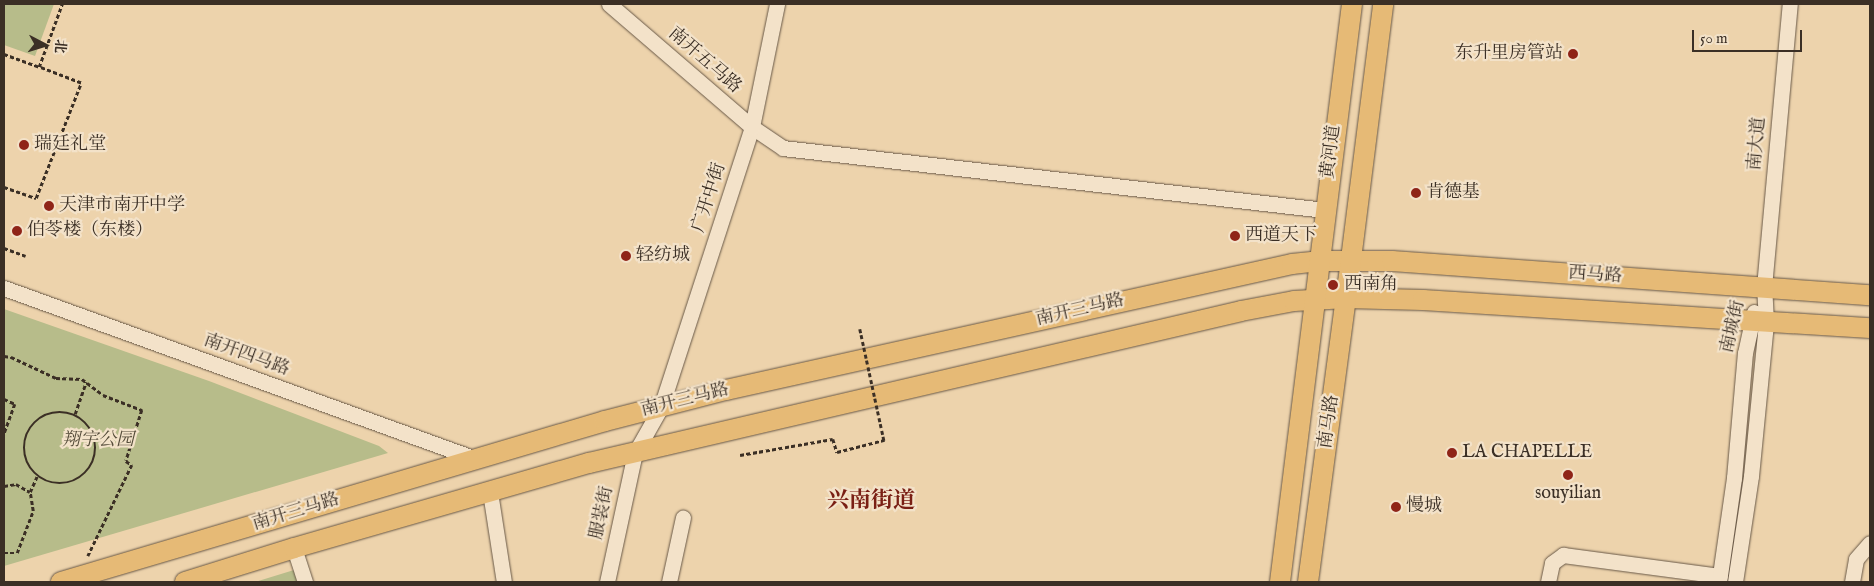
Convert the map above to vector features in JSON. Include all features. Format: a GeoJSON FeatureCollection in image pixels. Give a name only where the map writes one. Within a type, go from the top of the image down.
{"type":"FeatureCollection","features":[{"type":"Feature","properties":{"kind":"main road","name":"黄河道"},"geometry":{"type":"LineString","coordinates":[[1314,300],[1352,4]]}},
{"type":"Feature","properties":{"kind":"main road","name":"黄河道"},"geometry":{"type":"LineString","coordinates":[[1351,261],[1383,4]]}},
{"type":"Feature","properties":{"kind":"main road","name":"西马路"},"geometry":{"type":"LineString","coordinates":[[1319,261],[1392,261],[1870,294]]}},
{"type":"Feature","properties":{"kind":"main road","name":"南开三马路"},"geometry":{"type":"LineString","coordinates":[[70,580],[662,407],[1245,274],[1292,264],[1319,261]]}},
{"type":"Feature","properties":{"kind":"main road","name":"南马路"},"geometry":{"type":"LineString","coordinates":[[1308,582],[1351,261]]}},
{"type":"Feature","properties":{"kind":"main road","name":"西马路"},"geometry":{"type":"LineString","coordinates":[[1346,298],[1423,300],[1870,328]]}},
{"type":"Feature","properties":{"kind":"main road","name":"南开三马路"},"geometry":{"type":"LineString","coordinates":[[185,582],[294,548],[635,452],[1242,311],[1314,300],[1346,298]]}},
{"type":"Feature","properties":{"kind":"main road","name":"南马路"},"geometry":{"type":"LineString","coordinates":[[1280,582],[1314,300]]}},
{"type":"Feature","properties":{"kind":"street","name":"南开五马路"},"geometry":{"type":"LineString","coordinates":[[609,4],[752,127],[783,148],[1325,210]]}},
{"type":"Feature","properties":{"kind":"street","name":"广开中街"},"geometry":{"type":"LineString","coordinates":[[635,452],[662,407],[752,127],[777,4]]}},
{"type":"Feature","properties":{"kind":"street","name":"南大道"},"geometry":{"type":"LineString","coordinates":[[1764,287],[1790,4]]}},
{"type":"Feature","properties":{"kind":"street","name":"南城街"},"geometry":{"type":"LineString","coordinates":[[1735,582],[1751,476],[1758,321],[1764,287]]}},
{"type":"Feature","properties":{"kind":"street","name":"南开四马路"},"geometry":{"type":"LineString","coordinates":[[4,288],[476,460]]}},
{"type":"Feature","properties":{"kind":"street","name":"南城街"},"geometry":{"type":"LineString","coordinates":[[1719,579],[1734,478],[1745,353],[1758,321]]}},
{"type":"Feature","properties":{"kind":"street","name":"服装街"},"geometry":{"type":"LineString","coordinates":[[607,582],[635,452]]}},
{"type":"Feature","properties":{"kind":"street"},"geometry":{"type":"LineString","coordinates":[[490,492],[504,582]]}},
{"type":"Feature","properties":{"kind":"street"},"geometry":{"type":"LineString","coordinates":[[669,582],[683,517]]}},
{"type":"Feature","properties":{"kind":"street"},"geometry":{"type":"LineString","coordinates":[[1852,582],[1856,559],[1870,544]]}},
{"type":"Feature","properties":{"kind":"street"},"geometry":{"type":"LineString","coordinates":[[294,548],[305,582]]}},
{"type":"Feature","properties":{"kind":"street"},"geometry":{"type":"LineString","coordinates":[[1548,582],[1552,562],[1563,555],[1719,579]]}},
{"type":"Feature","properties":{"kind":"path"},"geometry":{"type":"LineString","coordinates":[[39,67],[62,4]]}},
{"type":"Feature","properties":{"kind":"path"},"geometry":{"type":"LineString","coordinates":[[4,54],[80,83],[36,198],[4,187]]}},
{"type":"Feature","properties":{"kind":"path"},"geometry":{"type":"LineString","coordinates":[[4,248],[26,256]]}},
{"type":"Feature","properties":{"kind":"path"},"geometry":{"type":"LineString","coordinates":[[740,455],[833,439],[837,452],[884,440],[860,329]]}},
{"type":"Feature","properties":{"kind":"path"},"geometry":{"type":"LineString","coordinates":[[4,356],[11,357],[56,378],[82,379],[103,395],[142,410],[126,461],[132,465],[70,580]]}},
{"type":"Feature","properties":{"kind":"path"},"geometry":{"type":"LineString","coordinates":[[74,414],[86,382]]}},
{"type":"Feature","properties":{"kind":"path"},"geometry":{"type":"LineString","coordinates":[[4,398],[15,404],[4,435]]}},
{"type":"Feature","properties":{"kind":"path"},"geometry":{"type":"LineString","coordinates":[[56,412],[74,414],[89,426],[95,436],[97,449],[89,471],[80,479],[70,484],[58,485],[47,482],[37,476],[29,467],[24,456],[27,432],[34,422],[45,415],[56,412]]}},
{"type":"Feature","properties":{"kind":"path"},"geometry":{"type":"LineString","coordinates":[[4,553],[17,553],[33,511],[30,492],[37,476]]}},
{"type":"Feature","properties":{"kind":"path"},"geometry":{"type":"LineString","coordinates":[[4,486],[16,484],[30,492]]}},
{"type":"Feature","properties":{"kind":"green space"},"geometry":{"type":"Polygon","coordinates":[[[4,4],[54,4],[35,56],[4,45],[4,4]]]}},
{"type":"Feature","properties":{"kind":"green space","name":"翔宇公园"},"geometry":{"type":"Polygon","coordinates":[[[4,309],[209,381],[379,446],[388,453],[4,566],[4,309]]]}},
{"type":"Feature","properties":{"kind":"green space"},"geometry":{"type":"Polygon","coordinates":[[[294,570],[297,582],[255,582],[294,570]]]}},
{"type":"Feature","properties":{"kind":"place","name":"东升里房管站"},"geometry":{"type":"Point","coordinates":[1573,54]}},
{"type":"Feature","properties":{"kind":"place","name":"瑞廷礼堂"},"geometry":{"type":"Point","coordinates":[24,145]}},
{"type":"Feature","properties":{"kind":"place","name":"肯德基"},"geometry":{"type":"Point","coordinates":[1416,193]}},
{"type":"Feature","properties":{"kind":"place","name":"天津市南开中学"},"geometry":{"type":"Point","coordinates":[49,206]}},
{"type":"Feature","properties":{"kind":"place","name":"伯苓楼（东楼）"},"geometry":{"type":"Point","coordinates":[17,231]}},
{"type":"Feature","properties":{"kind":"place","name":"西道天下"},"geometry":{"type":"Point","coordinates":[1235,236]}},
{"type":"Feature","properties":{"kind":"place","name":"轻纺城"},"geometry":{"type":"Point","coordinates":[626,256]}},
{"type":"Feature","properties":{"kind":"place","name":"西南角"},"geometry":{"type":"Point","coordinates":[1333,285]}},
{"type":"Feature","properties":{"kind":"place","name":"LA CHAPELLE"},"geometry":{"type":"Point","coordinates":[1452,453]}},
{"type":"Feature","properties":{"kind":"place","name":"souyilian"},"geometry":{"type":"Point","coordinates":[1568,475]}},
{"type":"Feature","properties":{"kind":"place","name":"慢城"},"geometry":{"type":"Point","coordinates":[1396,507]}},
{"type":"Feature","properties":{"kind":"district","name":"兴南街道"},"geometry":{"type":"Point","coordinates":[871,502]}}]}
